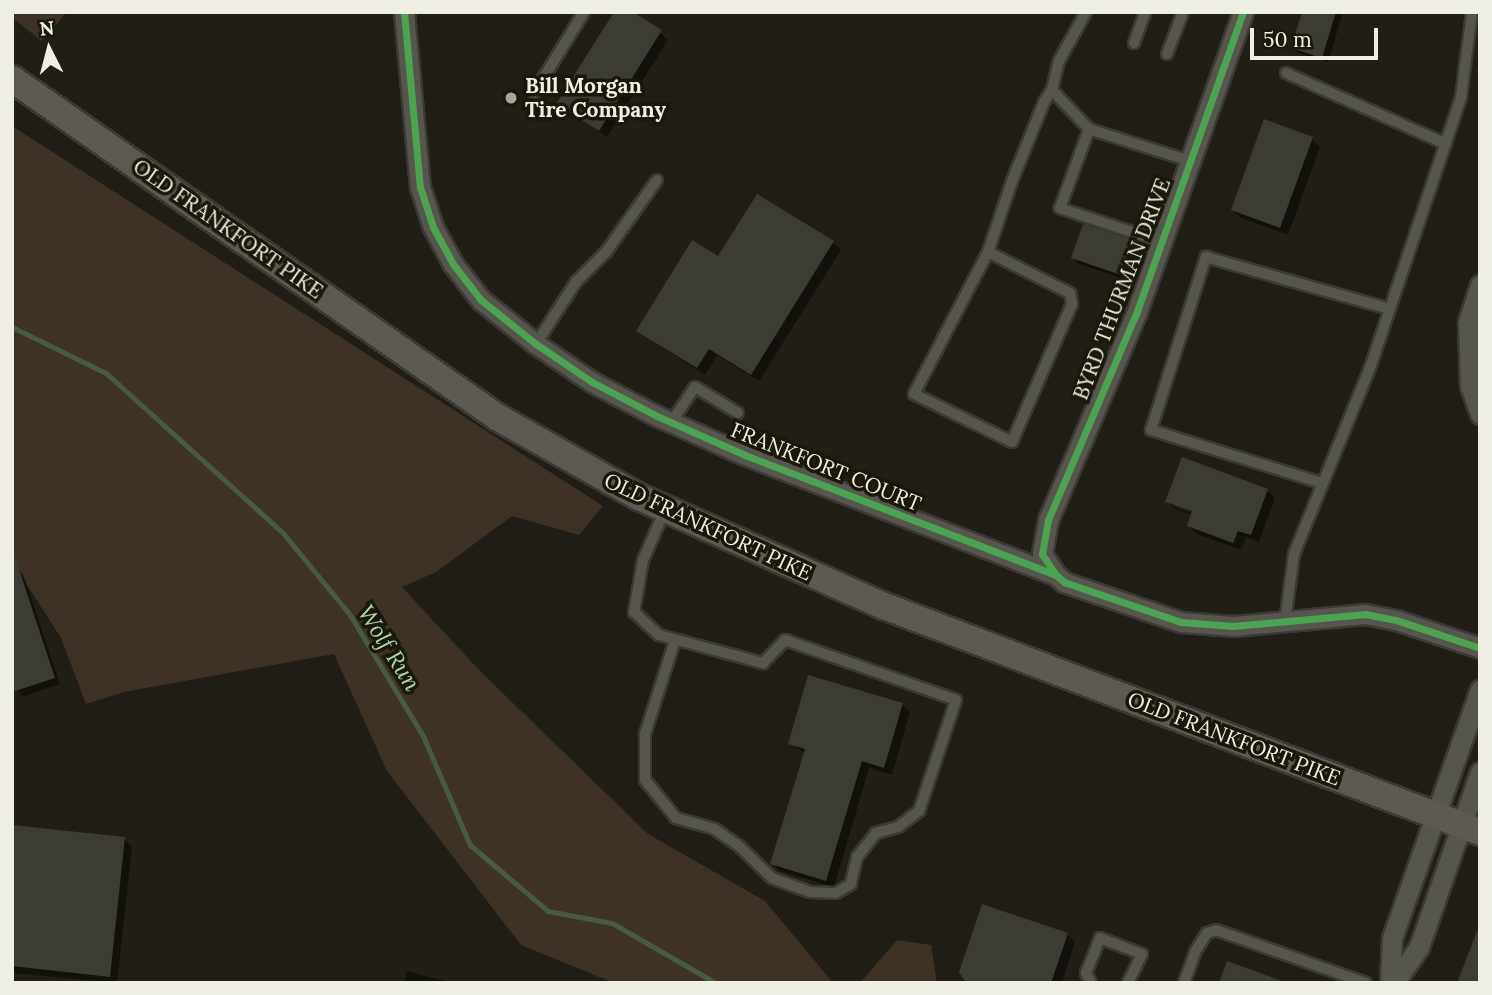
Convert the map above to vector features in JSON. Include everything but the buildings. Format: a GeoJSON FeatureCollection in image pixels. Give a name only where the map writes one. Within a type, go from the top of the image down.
{"type":"FeatureCollection","features":[{"type":"Feature","properties":{"kind":"main road","name":"OLD FRANKFORT PIKE"},"geometry":{"type":"LineString","coordinates":[[12,79],[496,417],[574,464],[665,509],[884,606],[1471,829]]}},
{"type":"Feature","properties":{"kind":"street","name":"FRANKFORT COURT"},"geometry":{"type":"LineString","coordinates":[[404,12],[420,187],[433,227],[453,264],[481,300],[536,344],[592,382],[745,455],[1056,575],[1064,582],[1181,622],[1207,626],[1365,614],[1396,620],[1480,648]]}},
{"type":"Feature","properties":{"kind":"street","name":"BYRD THURMAN DRIVE"},"geometry":{"type":"LineString","coordinates":[[1056,575],[1042,554],[1048,520],[1136,314],[1243,12]]}},
{"type":"Feature","properties":{"kind":"street"},"geometry":{"type":"LineString","coordinates":[[1480,285],[1468,323],[1471,386],[1480,414]]}},
{"type":"Feature","properties":{"kind":"street"},"geometry":{"type":"LineString","coordinates":[[1392,983],[1392,938],[1480,690]]}},
{"type":"Feature","properties":{"kind":"street"},"geometry":{"type":"LineString","coordinates":[[1392,983],[1419,947],[1471,829],[1480,772]]}},
{"type":"Feature","properties":{"kind":"lane"},"geometry":{"type":"LineString","coordinates":[[534,93],[584,12]]}},
{"type":"Feature","properties":{"kind":"lane"},"geometry":{"type":"LineString","coordinates":[[988,252],[1070,293],[1072,304],[1013,442],[915,394],[988,252],[1012,181],[1044,102],[1052,90],[1059,61],[1086,12]]}},
{"type":"Feature","properties":{"kind":"lane"},"geometry":{"type":"LineString","coordinates":[[1134,43],[1145,12]]}},
{"type":"Feature","properties":{"kind":"lane"},"geometry":{"type":"LineString","coordinates":[[1167,54],[1183,12]]}},
{"type":"Feature","properties":{"kind":"lane"},"geometry":{"type":"LineString","coordinates":[[1285,622],[1294,554],[1370,368],[1461,97],[1472,12]]}},
{"type":"Feature","properties":{"kind":"lane"},"geometry":{"type":"LineString","coordinates":[[1286,73],[1446,144]]}},
{"type":"Feature","properties":{"kind":"lane"},"geometry":{"type":"LineString","coordinates":[[1052,90],[1089,129],[1190,161]]}},
{"type":"Feature","properties":{"kind":"lane"},"geometry":{"type":"LineString","coordinates":[[1089,129],[1060,208],[1162,242]]}},
{"type":"Feature","properties":{"kind":"lane"},"geometry":{"type":"LineString","coordinates":[[536,344],[576,282],[606,251],[657,180]]}},
{"type":"Feature","properties":{"kind":"lane"},"geometry":{"type":"LineString","coordinates":[[1322,484],[1151,430],[1206,257],[1390,309]]}},
{"type":"Feature","properties":{"kind":"lane"},"geometry":{"type":"LineString","coordinates":[[672,421],[695,387],[738,413]]}},
{"type":"Feature","properties":{"kind":"lane"},"geometry":{"type":"LineString","coordinates":[[665,509],[643,560],[634,612],[659,635],[763,663],[785,640],[956,699],[919,811],[898,827],[876,833],[857,857],[851,884],[836,892],[810,892],[772,878],[739,846],[715,830],[676,818],[645,780],[645,734],[675,640]]}},
{"type":"Feature","properties":{"kind":"lane"},"geometry":{"type":"LineString","coordinates":[[1184,983],[1195,952],[1207,933],[1216,930],[1366,983]]}},
{"type":"Feature","properties":{"kind":"lane"},"geometry":{"type":"LineString","coordinates":[[1091,983],[1086,973],[1100,938],[1142,954],[1128,983]]}},
{"type":"Feature","properties":{"kind":"shaded area"},"geometry":{"type":"Polygon","coordinates":[[[12,12],[67,12],[41,41],[12,17],[12,12]]]}},
{"type":"Feature","properties":{"kind":"shaded area"},"geometry":{"type":"Polygon","coordinates":[[[12,126],[603,506],[579,535],[512,516],[436,572],[402,587],[480,671],[648,834],[765,901],[833,983],[614,983],[521,945],[387,771],[334,654],[124,692],[86,704],[61,638],[12,561],[12,126]]]}},
{"type":"Feature","properties":{"kind":"shaded area"},"geometry":{"type":"Polygon","coordinates":[[[897,940],[931,945],[937,983],[860,983],[897,940]]]}},
{"type":"Feature","properties":{"kind":"waterway","name":"Wolf Run"},"geometry":{"type":"LineString","coordinates":[[12,327],[106,373],[283,533],[350,615],[423,736],[470,845],[548,911],[612,923],[716,983]]}},
{"type":"Feature","properties":{"kind":"cycle path"},"geometry":{"type":"LineString","coordinates":[[404,12],[420,187],[433,227],[453,264],[481,300],[536,344],[592,382],[657,416],[745,455],[1056,575],[1064,582],[1181,622],[1233,626],[1365,614],[1396,620],[1480,648]]}},
{"type":"Feature","properties":{"kind":"cycle path"},"geometry":{"type":"LineString","coordinates":[[1056,575],[1042,554],[1048,520],[1136,314],[1243,12]]}},
{"type":"Feature","properties":{"kind":"place","name":"Bill Morgan Tire Company"},"geometry":{"type":"Point","coordinates":[511,98]}}]}
